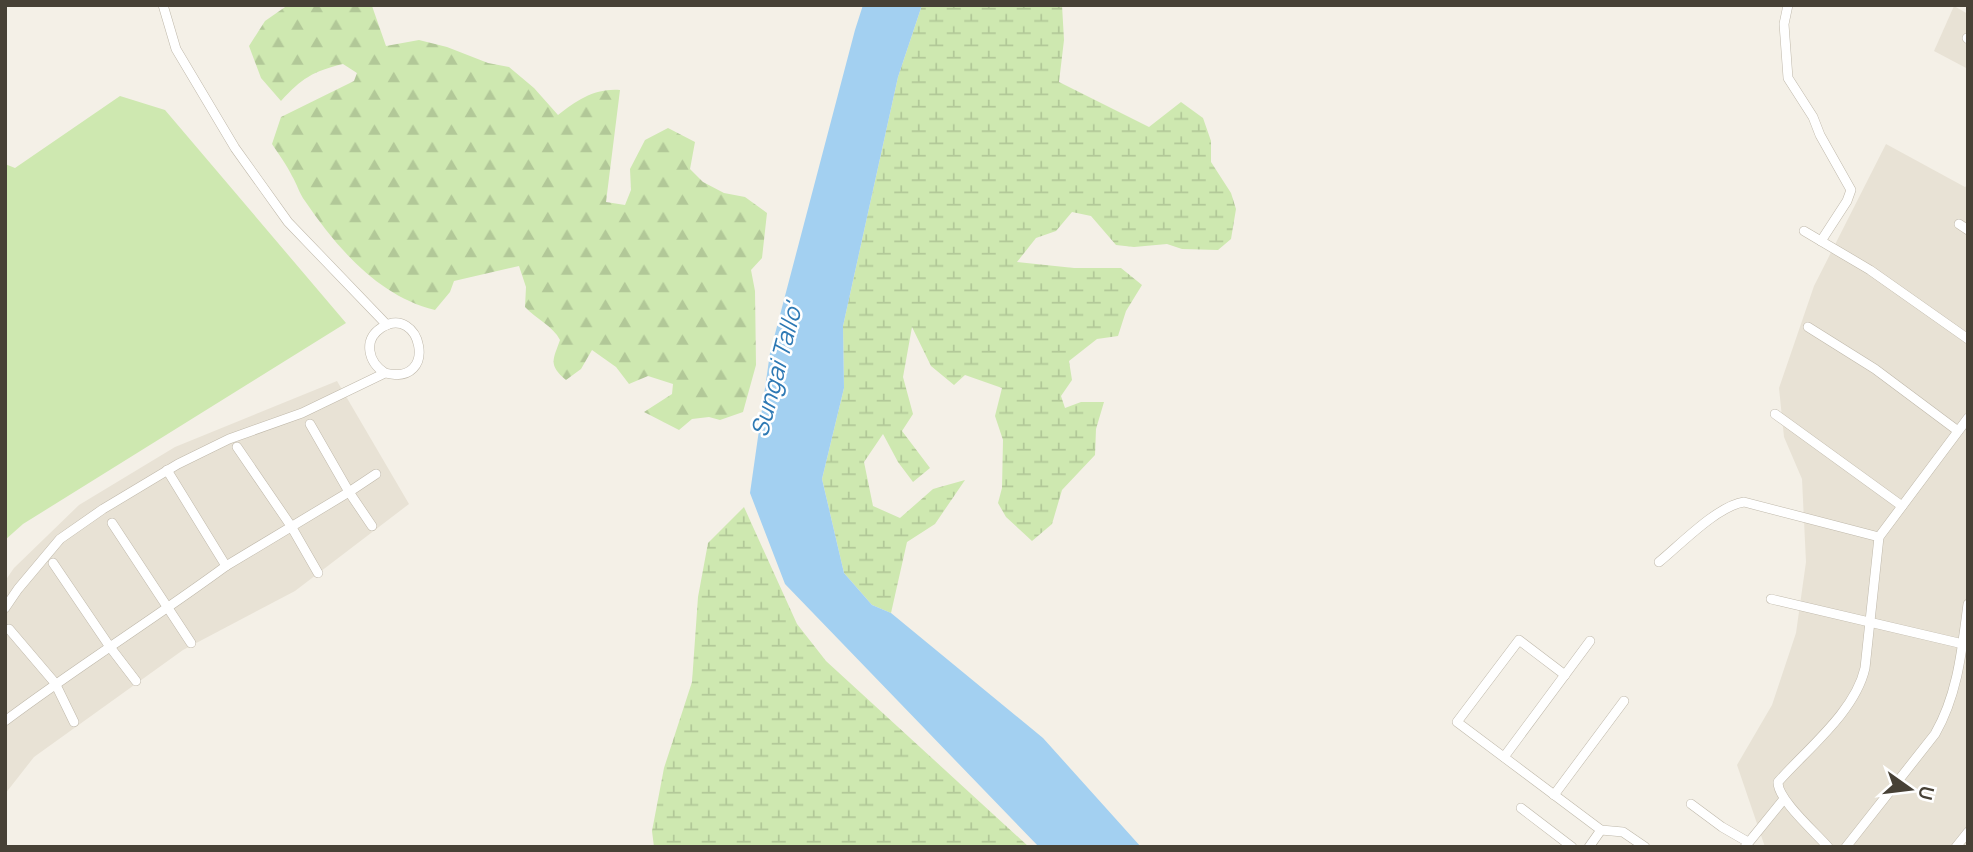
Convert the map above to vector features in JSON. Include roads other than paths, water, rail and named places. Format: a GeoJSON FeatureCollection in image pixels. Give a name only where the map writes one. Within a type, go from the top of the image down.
{"type":"FeatureCollection","features":[{"type":"Feature","properties":{"kind":"street"},"geometry":{"type":"LineString","coordinates":[[163,5],[176,49],[235,148],[288,222],[387,325]]}},
{"type":"Feature","properties":{"kind":"street"},"geometry":{"type":"LineString","coordinates":[[1788,5],[1784,24],[1788,78],[1813,117],[1820,135],[1851,190],[1847,201],[1821,241]]}},
{"type":"Feature","properties":{"kind":"street"},"geometry":{"type":"LineString","coordinates":[[1804,231],[1880,277],[1968,339]]}},
{"type":"Feature","properties":{"kind":"street"},"geometry":{"type":"LineString","coordinates":[[5,608],[60,539],[167,470],[229,439],[302,413],[384,373],[399,374],[413,367],[420,354],[420,346],[414,332],[408,328],[387,325],[374,334],[369,348],[373,363],[384,373]]}},
{"type":"Feature","properties":{"kind":"street"},"geometry":{"type":"LineString","coordinates":[[1808,327],[1875,369],[1958,431]]}},
{"type":"Feature","properties":{"kind":"street"},"geometry":{"type":"LineString","coordinates":[[1775,414],[1902,506]]}},
{"type":"Feature","properties":{"kind":"street"},"geometry":{"type":"LineString","coordinates":[[1828,847],[1782,795],[1778,782],[1843,711],[1861,684],[1879,537],[1968,418]]}},
{"type":"Feature","properties":{"kind":"street"},"geometry":{"type":"LineString","coordinates":[[310,424],[372,526]]}},
{"type":"Feature","properties":{"kind":"street"},"geometry":{"type":"LineString","coordinates":[[237,447],[291,526],[317,573]]}},
{"type":"Feature","properties":{"kind":"street"},"geometry":{"type":"LineString","coordinates":[[167,470],[226,566]]}},
{"type":"Feature","properties":{"kind":"street"},"geometry":{"type":"LineString","coordinates":[[5,721],[55,683],[169,608],[226,566],[376,474]]}},
{"type":"Feature","properties":{"kind":"street"},"geometry":{"type":"LineString","coordinates":[[1659,562],[1710,520],[1744,502],[1879,537]]}},
{"type":"Feature","properties":{"kind":"street"},"geometry":{"type":"LineString","coordinates":[[112,523],[191,643]]}},
{"type":"Feature","properties":{"kind":"street"},"geometry":{"type":"LineString","coordinates":[[54,563],[136,681]]}},
{"type":"Feature","properties":{"kind":"street"},"geometry":{"type":"LineString","coordinates":[[1771,600],[1963,644]]}},
{"type":"Feature","properties":{"kind":"street"},"geometry":{"type":"LineString","coordinates":[[1846,847],[1935,734],[1945,716],[1952,701],[1968,604]]}},
{"type":"Feature","properties":{"kind":"street"},"geometry":{"type":"LineString","coordinates":[[9,629],[55,683],[74,722]]}},
{"type":"Feature","properties":{"kind":"street"},"geometry":{"type":"LineString","coordinates":[[1565,675],[1519,640],[1457,722],[1601,830],[1623,832],[1645,847]]}},
{"type":"Feature","properties":{"kind":"street"},"geometry":{"type":"LineString","coordinates":[[1504,757],[1590,641]]}},
{"type":"Feature","properties":{"kind":"street"},"geometry":{"type":"LineString","coordinates":[[1554,795],[1624,701]]}},
{"type":"Feature","properties":{"kind":"street"},"geometry":{"type":"LineString","coordinates":[[1691,804],[1746,845],[1782,795]]}},
{"type":"Feature","properties":{"kind":"street"},"geometry":{"type":"LineString","coordinates":[[1521,808],[1572,847]]}},
{"type":"Feature","properties":{"kind":"street"},"geometry":{"type":"LineString","coordinates":[[1589,847],[1601,830]]}},
{"type":"Feature","properties":{"kind":"street"},"geometry":{"type":"LineString","coordinates":[[1956,847],[1968,832]]}},
{"type":"Feature","properties":{"kind":"water","name":"Sungai Tallo'"},"geometry":{"type":"Polygon","coordinates":[[[863,5],[922,5],[898,77],[843,326],[844,388],[822,479],[844,573],[872,605],[891,613],[1043,738],[1141,847],[1039,847],[785,584],[750,493],[770,353],[863,5]]]}}]}
